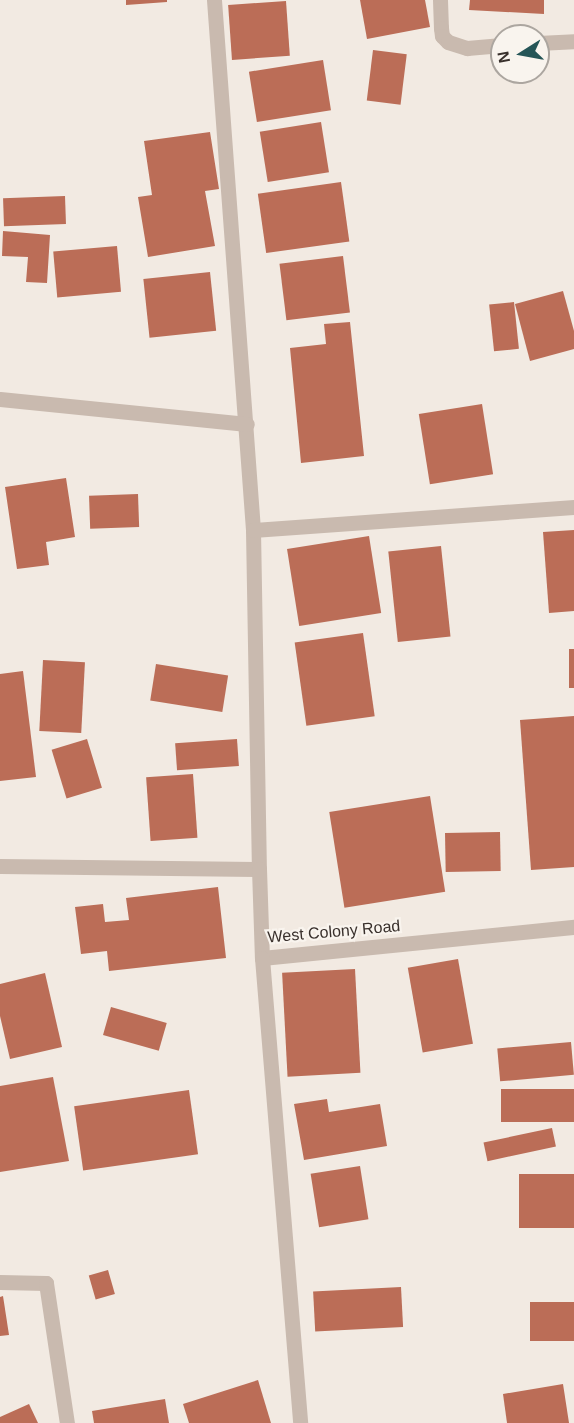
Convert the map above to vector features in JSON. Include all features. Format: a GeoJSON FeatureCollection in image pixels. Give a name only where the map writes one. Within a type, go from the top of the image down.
{"type":"FeatureCollection","features":[{"type":"Feature","properties":{"kind":"street","name":"West Colony Road"},"geometry":{"type":"LineString","coordinates":[[214,0],[253,530],[262,958],[574,927]]}},
{"type":"Feature","properties":{"kind":"street"},"geometry":{"type":"LineString","coordinates":[[440,0],[442,36],[448,42],[467,48],[490,46]]}},
{"type":"Feature","properties":{"kind":"street"},"geometry":{"type":"LineString","coordinates":[[550,42],[574,41]]}},
{"type":"Feature","properties":{"kind":"street"},"geometry":{"type":"LineString","coordinates":[[0,399],[247,424]]}},
{"type":"Feature","properties":{"kind":"street"},"geometry":{"type":"LineString","coordinates":[[253,530],[574,507]]}},
{"type":"Feature","properties":{"kind":"street"},"geometry":{"type":"LineString","coordinates":[[0,866],[259,869]]}},
{"type":"Feature","properties":{"kind":"street"},"geometry":{"type":"LineString","coordinates":[[262,958],[300,1423]]}},
{"type":"Feature","properties":{"kind":"street"},"geometry":{"type":"LineString","coordinates":[[0,1282],[46,1283],[67,1423]]}},
{"type":"Feature","properties":{"kind":"building"},"geometry":{"type":"Polygon","coordinates":[[[126,0],[167,0],[167,2],[126,5],[126,0]]]}},
{"type":"Feature","properties":{"kind":"building"},"geometry":{"type":"Polygon","coordinates":[[[360,0],[425,0],[430,27],[367,39],[360,0]]]}},
{"type":"Feature","properties":{"kind":"building"},"geometry":{"type":"Polygon","coordinates":[[[470,0],[544,0],[544,14],[469,10],[470,0]]]}},
{"type":"Feature","properties":{"kind":"building"},"geometry":{"type":"Polygon","coordinates":[[[286,1],[290,56],[232,60],[228,5],[286,1]]]}},
{"type":"Feature","properties":{"kind":"building"},"geometry":{"type":"Polygon","coordinates":[[[373,50],[407,54],[401,105],[367,101],[373,50]]]}},
{"type":"Feature","properties":{"kind":"building"},"geometry":{"type":"Polygon","coordinates":[[[323,60],[331,110],[257,122],[249,72],[323,60]]]}},
{"type":"Feature","properties":{"kind":"building"},"geometry":{"type":"Polygon","coordinates":[[[321,122],[329,172],[268,182],[260,132],[321,122]]]}},
{"type":"Feature","properties":{"kind":"building"},"geometry":{"type":"Polygon","coordinates":[[[210,132],[219,189],[205,191],[215,246],[148,257],[138,197],[152,195],[144,141],[210,132]]]}},
{"type":"Feature","properties":{"kind":"building"},"geometry":{"type":"Polygon","coordinates":[[[341,182],[349,241],[266,253],[258,194],[341,182]]]}},
{"type":"Feature","properties":{"kind":"building"},"geometry":{"type":"Polygon","coordinates":[[[65,196],[66,224],[4,226],[3,198],[65,196]]]}},
{"type":"Feature","properties":{"kind":"building"},"geometry":{"type":"Polygon","coordinates":[[[3,231],[50,235],[47,283],[26,282],[28,257],[2,256],[3,231]]]}},
{"type":"Feature","properties":{"kind":"building"},"geometry":{"type":"Polygon","coordinates":[[[117,246],[121,292],[57,297],[53,252],[117,246]]]}},
{"type":"Feature","properties":{"kind":"building"},"geometry":{"type":"Polygon","coordinates":[[[343,256],[350,313],[286,320],[279,264],[343,256]]]}},
{"type":"Feature","properties":{"kind":"building"},"geometry":{"type":"Polygon","coordinates":[[[210,272],[216,331],[150,338],[143,279],[210,272]]]}},
{"type":"Feature","properties":{"kind":"building"},"geometry":{"type":"Polygon","coordinates":[[[563,291],[574,331],[574,349],[530,361],[515,304],[563,291]]]}},
{"type":"Feature","properties":{"kind":"building"},"geometry":{"type":"Polygon","coordinates":[[[514,302],[519,349],[494,351],[489,305],[514,302]]]}},
{"type":"Feature","properties":{"kind":"building"},"geometry":{"type":"Polygon","coordinates":[[[350,322],[364,456],[301,463],[290,348],[326,344],[324,324],[350,322]]]}},
{"type":"Feature","properties":{"kind":"building"},"geometry":{"type":"Polygon","coordinates":[[[482,404],[493,474],[430,484],[419,414],[482,404]]]}},
{"type":"Feature","properties":{"kind":"building"},"geometry":{"type":"Polygon","coordinates":[[[66,478],[75,537],[46,542],[49,565],[17,569],[5,487],[66,478]]]}},
{"type":"Feature","properties":{"kind":"building"},"geometry":{"type":"Polygon","coordinates":[[[138,494],[139,527],[90,529],[89,496],[138,494]]]}},
{"type":"Feature","properties":{"kind":"building"},"geometry":{"type":"Polygon","coordinates":[[[574,530],[574,611],[549,613],[543,532],[574,530]]]}},
{"type":"Feature","properties":{"kind":"building"},"geometry":{"type":"Polygon","coordinates":[[[369,536],[381,613],[299,626],[287,549],[369,536]]]}},
{"type":"Feature","properties":{"kind":"building"},"geometry":{"type":"Polygon","coordinates":[[[441,546],[451,637],[398,642],[388,552],[441,546]]]}},
{"type":"Feature","properties":{"kind":"building"},"geometry":{"type":"Polygon","coordinates":[[[363,633],[375,716],[306,726],[295,643],[363,633]]]}},
{"type":"Feature","properties":{"kind":"building"},"geometry":{"type":"Polygon","coordinates":[[[569,649],[574,649],[574,688],[569,688],[569,649]]]}},
{"type":"Feature","properties":{"kind":"building"},"geometry":{"type":"Polygon","coordinates":[[[43,660],[85,662],[81,733],[39,731],[43,660]]]}},
{"type":"Feature","properties":{"kind":"building"},"geometry":{"type":"Polygon","coordinates":[[[156,664],[228,675],[222,712],[150,701],[156,664]]]}},
{"type":"Feature","properties":{"kind":"building"},"geometry":{"type":"Polygon","coordinates":[[[23,671],[36,777],[0,781],[0,674],[23,671]]]}},
{"type":"Feature","properties":{"kind":"building"},"geometry":{"type":"Polygon","coordinates":[[[574,716],[574,867],[531,870],[520,720],[574,716]]]}},
{"type":"Feature","properties":{"kind":"building"},"geometry":{"type":"Polygon","coordinates":[[[87,739],[102,788],[67,799],[52,750],[87,739]]]}},
{"type":"Feature","properties":{"kind":"building"},"geometry":{"type":"Polygon","coordinates":[[[237,739],[239,766],[177,770],[175,743],[237,739]]]}},
{"type":"Feature","properties":{"kind":"building"},"geometry":{"type":"Polygon","coordinates":[[[193,774],[197,838],[151,841],[146,777],[193,774]]]}},
{"type":"Feature","properties":{"kind":"building"},"geometry":{"type":"Polygon","coordinates":[[[430,796],[445,892],[344,908],[329,812],[430,796]]]}},
{"type":"Feature","properties":{"kind":"building"},"geometry":{"type":"Polygon","coordinates":[[[500,832],[501,871],[446,872],[445,833],[500,832]]]}},
{"type":"Feature","properties":{"kind":"building"},"geometry":{"type":"Polygon","coordinates":[[[218,887],[226,958],[109,971],[107,951],[81,954],[75,907],[103,904],[105,922],[129,920],[126,898],[218,887]]]}},
{"type":"Feature","properties":{"kind":"building"},"geometry":{"type":"Polygon","coordinates":[[[458,959],[473,1044],[423,1053],[408,968],[458,959]]]}},
{"type":"Feature","properties":{"kind":"building"},"geometry":{"type":"Polygon","coordinates":[[[355,969],[360,1073],[288,1077],[282,973],[355,969]]]}},
{"type":"Feature","properties":{"kind":"building"},"geometry":{"type":"Polygon","coordinates":[[[45,973],[62,1047],[10,1059],[0,1016],[0,984],[45,973]]]}},
{"type":"Feature","properties":{"kind":"building"},"geometry":{"type":"Polygon","coordinates":[[[111,1007],[167,1023],[159,1051],[103,1035],[111,1007]]]}},
{"type":"Feature","properties":{"kind":"building"},"geometry":{"type":"Polygon","coordinates":[[[571,1042],[574,1075],[500,1081],[497,1048],[571,1042]]]}},
{"type":"Feature","properties":{"kind":"building"},"geometry":{"type":"Polygon","coordinates":[[[53,1077],[69,1161],[0,1172],[0,1086],[53,1077]]]}},
{"type":"Feature","properties":{"kind":"building"},"geometry":{"type":"Polygon","coordinates":[[[501,1089],[574,1089],[574,1122],[501,1122],[501,1089]]]}},
{"type":"Feature","properties":{"kind":"building"},"geometry":{"type":"Polygon","coordinates":[[[189,1090],[198,1154],[83,1171],[74,1106],[189,1090]]]}},
{"type":"Feature","properties":{"kind":"building"},"geometry":{"type":"Polygon","coordinates":[[[327,1099],[329,1112],[380,1104],[387,1146],[304,1160],[294,1104],[327,1099]]]}},
{"type":"Feature","properties":{"kind":"building"},"geometry":{"type":"Polygon","coordinates":[[[552,1128],[556,1147],[487,1161],[484,1143],[552,1128]]]}},
{"type":"Feature","properties":{"kind":"building"},"geometry":{"type":"Polygon","coordinates":[[[360,1166],[368,1219],[319,1227],[311,1174],[360,1166]]]}},
{"type":"Feature","properties":{"kind":"building"},"geometry":{"type":"Polygon","coordinates":[[[519,1174],[574,1174],[574,1228],[519,1228],[519,1174]]]}},
{"type":"Feature","properties":{"kind":"building"},"geometry":{"type":"Polygon","coordinates":[[[108,1270],[115,1294],[96,1300],[89,1276],[108,1270]]]}},
{"type":"Feature","properties":{"kind":"building"},"geometry":{"type":"Polygon","coordinates":[[[401,1287],[403,1327],[315,1332],[313,1292],[401,1287]]]}},
{"type":"Feature","properties":{"kind":"building"},"geometry":{"type":"Polygon","coordinates":[[[3,1296],[9,1335],[0,1336],[0,1297],[3,1296]]]}},
{"type":"Feature","properties":{"kind":"building"},"geometry":{"type":"Polygon","coordinates":[[[530,1302],[574,1302],[574,1341],[530,1341],[530,1302]]]}},
{"type":"Feature","properties":{"kind":"building"},"geometry":{"type":"Polygon","coordinates":[[[258,1380],[271,1423],[189,1423],[183,1404],[258,1380]]]}},
{"type":"Feature","properties":{"kind":"building"},"geometry":{"type":"Polygon","coordinates":[[[563,1384],[569,1423],[507,1423],[503,1394],[563,1384]]]}},
{"type":"Feature","properties":{"kind":"building"},"geometry":{"type":"Polygon","coordinates":[[[165,1399],[169,1423],[94,1423],[92,1411],[165,1399]]]}},
{"type":"Feature","properties":{"kind":"building"},"geometry":{"type":"Polygon","coordinates":[[[29,1404],[38,1423],[0,1423],[0,1417],[29,1404]]]}}]}
